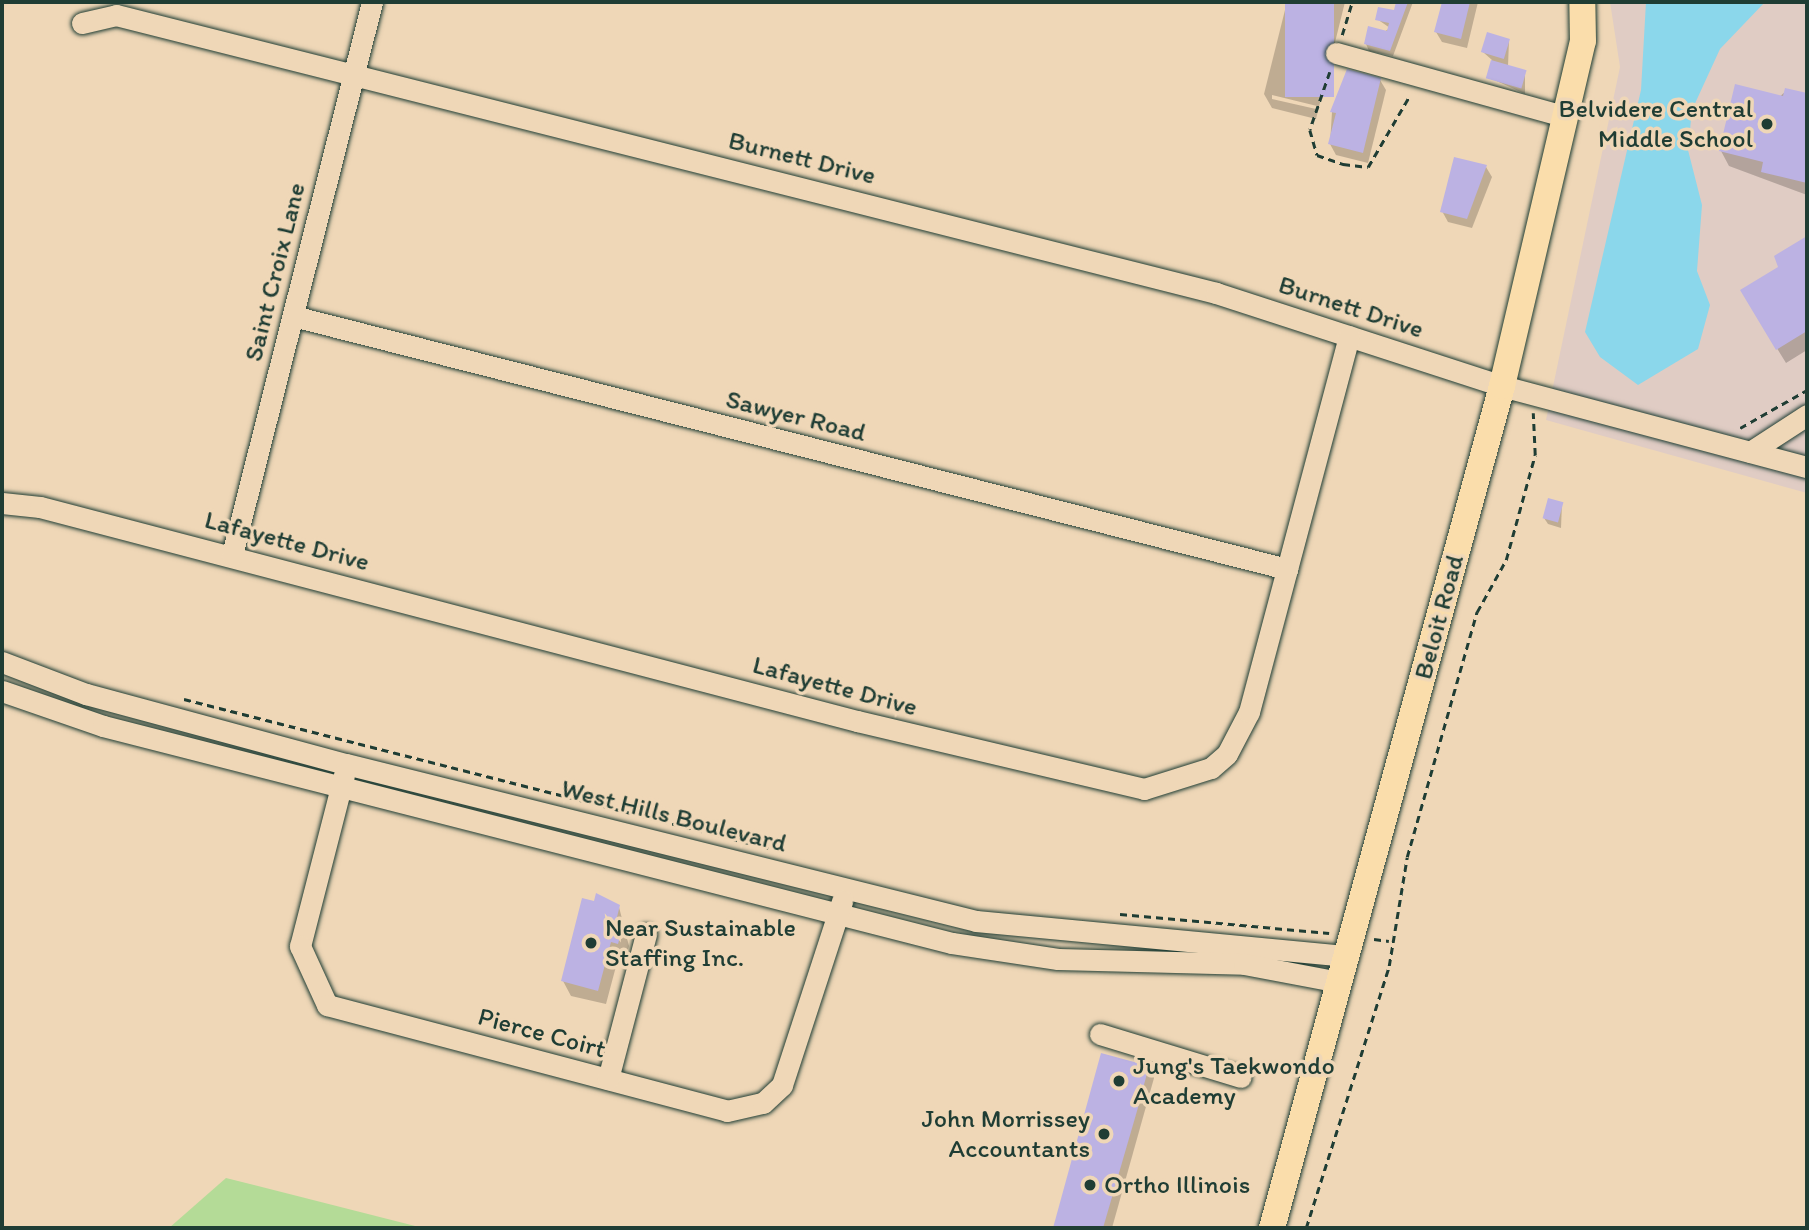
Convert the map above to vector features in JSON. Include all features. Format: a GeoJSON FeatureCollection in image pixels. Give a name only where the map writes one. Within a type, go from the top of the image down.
{"type":"FeatureCollection","features":[{"type":"Feature","properties":{"kind":"main road","name":"Beloit Road"},"geometry":{"type":"LineString","coordinates":[[1272,1228],[1502,386],[1583,41],[1583,2]]}},
{"type":"Feature","properties":{"kind":"street","name":"Saint Croix Lane"},"geometry":{"type":"LineString","coordinates":[[232,555],[372,2]]}},
{"type":"Feature","properties":{"kind":"street","name":"Burnett Drive"},"geometry":{"type":"LineString","coordinates":[[82,23],[116,15],[354,72],[1216,293],[1502,386],[1807,467]]}},
{"type":"Feature","properties":{"kind":"street"},"geometry":{"type":"LineString","coordinates":[[1336,53],[1431,75],[1566,117]]}},
{"type":"Feature","properties":{"kind":"street","name":"Sawyer Road"},"geometry":{"type":"LineString","coordinates":[[293,316],[1287,569]]}},
{"type":"Feature","properties":{"kind":"street","name":"Lafayette Drive"},"geometry":{"type":"LineString","coordinates":[[2,503],[232,555],[857,721],[1144,789],[1196,775],[1227,754],[1248,712],[1349,336]]}},
{"type":"Feature","properties":{"kind":"street"},"geometry":{"type":"LineString","coordinates":[[1750,452],[1807,415]]}},
{"type":"Feature","properties":{"kind":"street","name":"West Hills Boulevard"},"geometry":{"type":"LineString","coordinates":[[2,662],[73,690],[346,764],[846,889],[1032,930],[1349,946]]}},
{"type":"Feature","properties":{"kind":"street","name":"West Hills Boulevard"},"geometry":{"type":"LineString","coordinates":[[2,691],[103,726],[838,914],[1003,953],[1235,963],[1339,982]]}},
{"type":"Feature","properties":{"kind":"street","name":"Pierce Coirt"},"geometry":{"type":"LineString","coordinates":[[346,764],[300,946],[327,1004],[727,1111],[763,1103],[782,1085],[846,889]]}},
{"type":"Feature","properties":{"kind":"street"},"geometry":{"type":"LineString","coordinates":[[608,1079],[646,934]]}},
{"type":"Feature","properties":{"kind":"street"},"geometry":{"type":"LineString","coordinates":[[1100,1034],[1241,1077]]}},
{"type":"Feature","properties":{"kind":"path"},"geometry":{"type":"LineString","coordinates":[[1352,2],[1310,130],[1317,155],[1343,164],[1368,167],[1385,148],[1406,98],[1431,75]]}},
{"type":"Feature","properties":{"kind":"path"},"geometry":{"type":"LineString","coordinates":[[1733,429],[1748,427],[1807,390]]}},
{"type":"Feature","properties":{"kind":"path"},"geometry":{"type":"LineString","coordinates":[[1306,1228],[1359,1046],[1373,1024],[1389,966],[1389,941],[1477,612],[1506,560],[1535,455],[1535,395]]}},
{"type":"Feature","properties":{"kind":"path"},"geometry":{"type":"LineString","coordinates":[[172,696],[781,851]]}},
{"type":"Feature","properties":{"kind":"path"},"geometry":{"type":"LineString","coordinates":[[1113,914],[1283,925],[1349,946],[1389,941]]}},
{"type":"Feature","properties":{"kind":"shaded area"},"geometry":{"type":"Polygon","coordinates":[[[1610,2],[1807,2],[1807,493],[1546,420],[1620,67],[1610,2]]]}},
{"type":"Feature","properties":{"kind":"green space"},"geometry":{"type":"Polygon","coordinates":[[[226,1178],[423,1228],[169,1228],[226,1178]]]}},
{"type":"Feature","properties":{"kind":"water"},"geometry":{"type":"Polygon","coordinates":[[[1646,2],[1765,2],[1720,49],[1692,110],[1688,150],[1702,205],[1697,271],[1710,305],[1698,349],[1638,385],[1600,357],[1585,332],[1641,90],[1646,2]]]}},
{"type":"Feature","properties":{"kind":"building"},"geometry":{"type":"Polygon","coordinates":[[[1285,2],[1334,2],[1334,97],[1285,97],[1285,2]]]}},
{"type":"Feature","properties":{"kind":"building"},"geometry":{"type":"Polygon","coordinates":[[[1396,2],[1408,2],[1390,51],[1364,44],[1368,26],[1387,31],[1389,23],[1375,20],[1378,7],[1394,10],[1396,2]]]}},
{"type":"Feature","properties":{"kind":"building"},"geometry":{"type":"Polygon","coordinates":[[[1442,2],[1470,2],[1461,39],[1434,32],[1442,2]]]}},
{"type":"Feature","properties":{"kind":"building"},"geometry":{"type":"Polygon","coordinates":[[[1487,32],[1510,39],[1504,59],[1481,52],[1487,32]]]}},
{"type":"Feature","properties":{"kind":"building"},"geometry":{"type":"Polygon","coordinates":[[[1491,60],[1527,70],[1521,88],[1486,78],[1491,60]]]}},
{"type":"Feature","properties":{"kind":"building"},"geometry":{"type":"Polygon","coordinates":[[[1347,69],[1381,78],[1363,153],[1328,144],[1336,113],[1330,112],[1347,69]]]}},
{"type":"Feature","properties":{"kind":"building","name":"Belvidere Central Middle School"},"geometry":{"type":"Polygon","coordinates":[[[1735,84],[1783,96],[1785,88],[1807,93],[1807,183],[1761,172],[1763,162],[1719,151],[1735,84]]]}},
{"type":"Feature","properties":{"kind":"building"},"geometry":{"type":"Polygon","coordinates":[[[1454,157],[1487,165],[1467,219],[1440,212],[1454,157]]]}},
{"type":"Feature","properties":{"kind":"building"},"geometry":{"type":"Polygon","coordinates":[[[1807,236],[1807,331],[1776,350],[1740,290],[1778,267],[1774,256],[1807,236]]]}},
{"type":"Feature","properties":{"kind":"building"},"geometry":{"type":"Polygon","coordinates":[[[1548,498],[1563,502],[1558,522],[1543,518],[1548,498]]]}},
{"type":"Feature","properties":{"kind":"building","name":"Near Sustainable Staffing Inc."},"geometry":{"type":"Polygon","coordinates":[[[596,893],[620,905],[614,929],[622,930],[618,944],[611,942],[598,991],[561,981],[582,898],[594,901],[596,893]]]}},
{"type":"Feature","properties":{"kind":"building"},"geometry":{"type":"Polygon","coordinates":[[[1101,1053],[1149,1066],[1137,1111],[1103,1228],[1053,1228],[1101,1053]]]}},
{"type":"Feature","properties":{"kind":"place","name":"Belvidere Central Middle School"},"geometry":{"type":"Point","coordinates":[1767,124]}},
{"type":"Feature","properties":{"kind":"place","name":"Near Sustainable Staffing Inc."},"geometry":{"type":"Point","coordinates":[591,943]}},
{"type":"Feature","properties":{"kind":"place","name":"Jung's Taekwondo Academy"},"geometry":{"type":"Point","coordinates":[1119,1081]}},
{"type":"Feature","properties":{"kind":"place","name":"John Morrissey Accountants"},"geometry":{"type":"Point","coordinates":[1104,1134]}},
{"type":"Feature","properties":{"kind":"place","name":"Ortho Illinois"},"geometry":{"type":"Point","coordinates":[1090,1185]}}]}
